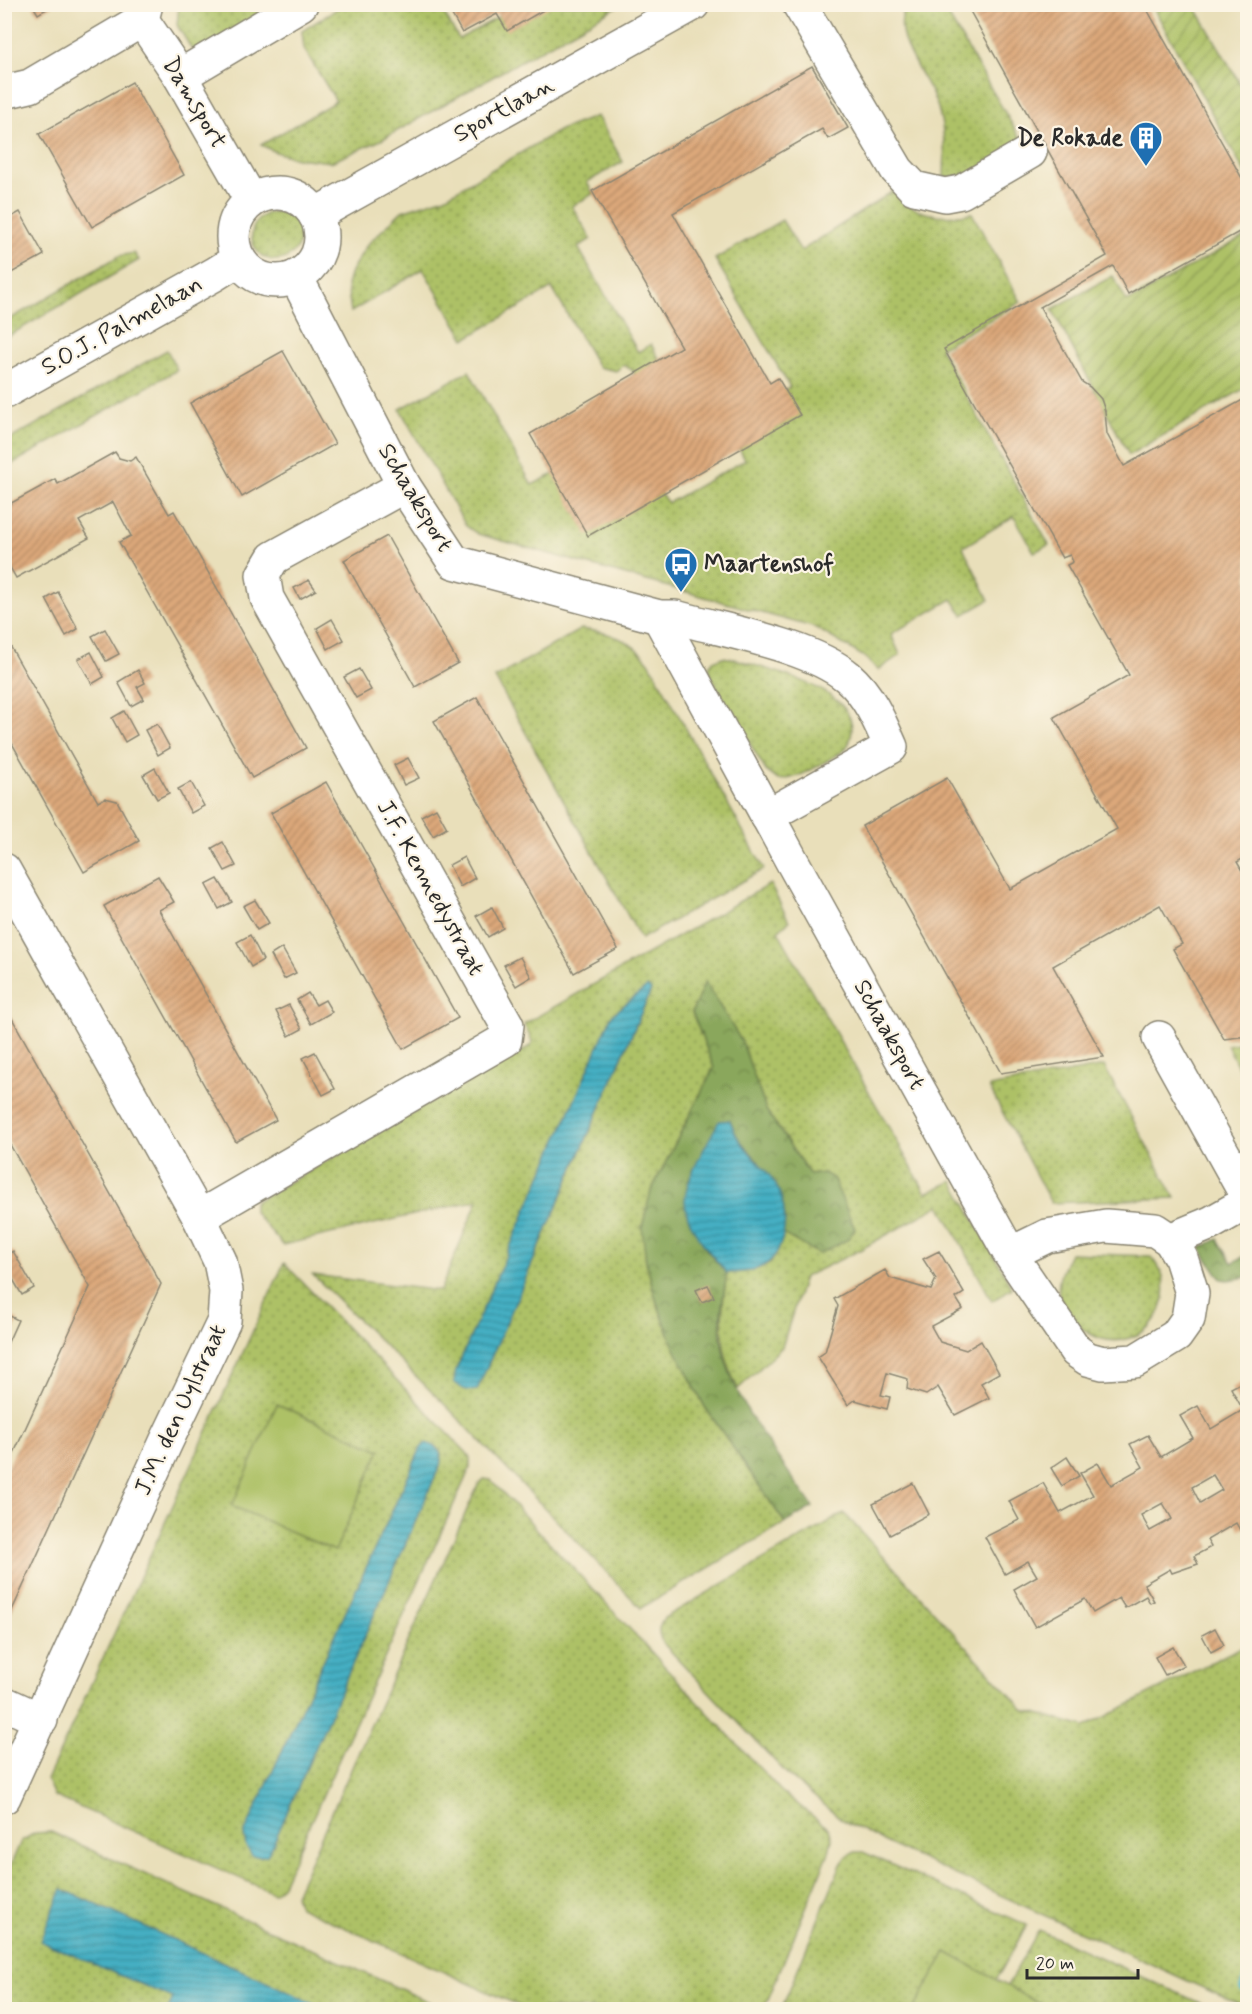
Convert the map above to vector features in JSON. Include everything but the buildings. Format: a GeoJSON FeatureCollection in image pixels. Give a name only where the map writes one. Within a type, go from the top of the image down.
{"type":"FeatureCollection","features":[{"type":"Feature","properties":{"kind":"street"},"geometry":{"type":"LineString","coordinates":[[180,76],[301,4]]}},
{"type":"Feature","properties":{"kind":"street","name":"Sportlaan"},"geometry":{"type":"LineString","coordinates":[[315,215],[693,4]]}},
{"type":"Feature","properties":{"kind":"street"},"geometry":{"type":"LineString","coordinates":[[799,4],[897,170],[914,188],[945,195],[960,192],[1030,152]]}},
{"type":"Feature","properties":{"kind":"street"},"geometry":{"type":"LineString","coordinates":[[4,92],[30,86],[144,12]]}},
{"type":"Feature","properties":{"kind":"street","name":"Damsport"},"geometry":{"type":"LineString","coordinates":[[144,12],[251,200]]}},
{"type":"Feature","properties":{"kind":"street"},"geometry":{"type":"LineString","coordinates":[[286,193],[298,198],[315,215],[321,228],[321,243],[317,256],[308,268],[296,277],[280,281],[263,279],[249,271],[239,259],[233,245],[233,230],[236,219],[251,200],[262,195],[286,193]]}},
{"type":"Feature","properties":{"kind":"street","name":"S.O.J. Palmelaan"},"geometry":{"type":"LineString","coordinates":[[4,392],[239,259]]}},
{"type":"Feature","properties":{"kind":"street","name":"Schaaksport"},"geometry":{"type":"LineString","coordinates":[[296,277],[404,486],[454,562],[659,617],[675,617],[788,647],[819,660],[848,677],[876,713],[891,747],[767,816]]}},
{"type":"Feature","properties":{"kind":"street","name":"J.F. Kennedystraat"},"geometry":{"type":"LineString","coordinates":[[199,1217],[505,1040],[507,1025],[267,598],[263,575],[273,558],[404,486]]}},
{"type":"Feature","properties":{"kind":"street","name":"Schaaksport"},"geometry":{"type":"LineString","coordinates":[[659,617],[1010,1254],[1076,1351],[1088,1359],[1102,1363],[1135,1360],[1176,1336],[1188,1318],[1192,1293],[1181,1258],[1170,1240]]}},
{"type":"Feature","properties":{"kind":"street","name":"J.M. den Uylstraat"},"geometry":{"type":"LineString","coordinates":[[4,870],[199,1217],[220,1261],[226,1291],[224,1320],[4,1797]]}},
{"type":"Feature","properties":{"kind":"street"},"geometry":{"type":"LineString","coordinates":[[1159,1038],[1248,1198]]}},
{"type":"Feature","properties":{"kind":"street"},"geometry":{"type":"LineString","coordinates":[[1010,1254],[1047,1236],[1106,1226],[1155,1230],[1170,1240],[1211,1223],[1248,1202]]}},
{"type":"Feature","properties":{"kind":"street"},"geometry":{"type":"LineString","coordinates":[[4,1703],[41,1720]]}},
{"type":"Feature","properties":{"kind":"green space"},"geometry":{"type":"Polygon","coordinates":[[[179,5],[279,5],[198,52],[191,48],[177,25],[179,5]]]}},
{"type":"Feature","properties":{"kind":"green space"},"geometry":{"type":"Polygon","coordinates":[[[343,5],[439,5],[459,39],[520,5],[620,5],[381,140],[331,162],[297,158],[261,145],[336,101],[304,49],[302,31],[343,5]]]}},
{"type":"Feature","properties":{"kind":"green space"},"geometry":{"type":"Polygon","coordinates":[[[906,5],[942,5],[1023,143],[975,174],[944,178],[944,143],[938,108],[912,58],[902,31],[902,18],[906,5]]]}},
{"type":"Feature","properties":{"kind":"green space"},"geometry":{"type":"Polygon","coordinates":[[[1152,5],[1194,5],[1247,95],[1247,177],[1152,5]]]}},
{"type":"Feature","properties":{"kind":"green space"},"geometry":{"type":"Polygon","coordinates":[[[597,116],[623,162],[587,182],[593,194],[572,206],[591,239],[578,247],[638,352],[651,344],[694,423],[670,436],[632,370],[624,365],[616,371],[598,367],[552,288],[465,339],[423,269],[351,312],[347,285],[351,271],[367,245],[402,211],[445,197],[560,130],[597,116]]]}},
{"type":"Feature","properties":{"kind":"green space"},"geometry":{"type":"Polygon","coordinates":[[[896,189],[910,205],[929,214],[951,216],[972,213],[1021,302],[940,348],[1049,545],[1034,552],[1014,516],[963,547],[989,600],[963,615],[952,599],[891,634],[900,655],[878,670],[866,658],[816,628],[478,534],[466,526],[400,409],[469,371],[532,485],[554,474],[661,494],[668,503],[745,460],[734,438],[747,411],[790,387],[715,259],[782,220],[801,251],[896,189]]]}},
{"type":"Feature","properties":{"kind":"green space"},"geometry":{"type":"Polygon","coordinates":[[[271,212],[281,212],[293,219],[300,231],[300,241],[293,253],[281,260],[271,260],[256,249],[252,241],[252,231],[263,216],[271,212]]]}},
{"type":"Feature","properties":{"kind":"green space"},"geometry":{"type":"Polygon","coordinates":[[[1247,235],[1247,387],[1129,455],[1052,309],[1113,276],[1127,302],[1247,235]]]}},
{"type":"Feature","properties":{"kind":"green space"},"geometry":{"type":"Polygon","coordinates":[[[134,253],[139,260],[5,338],[5,322],[119,256],[134,253]]]}},
{"type":"Feature","properties":{"kind":"green space"},"geometry":{"type":"Polygon","coordinates":[[[167,350],[177,370],[5,468],[5,442],[167,350]]]}},
{"type":"Feature","properties":{"kind":"green space"},"geometry":{"type":"Polygon","coordinates":[[[581,629],[619,638],[635,648],[649,662],[764,869],[641,939],[495,678],[581,629]]]}},
{"type":"Feature","properties":{"kind":"green space"},"geometry":{"type":"Polygon","coordinates":[[[723,657],[806,682],[838,702],[848,714],[852,729],[846,748],[808,771],[778,780],[766,771],[711,677],[709,667],[713,661],[723,657]]]}},
{"type":"Feature","properties":{"kind":"green space"},"geometry":{"type":"Polygon","coordinates":[[[770,884],[789,921],[778,931],[926,1193],[953,1181],[1012,1288],[992,1301],[940,1205],[856,1252],[804,1277],[782,1347],[738,1389],[731,1375],[722,1332],[727,1273],[748,1271],[768,1263],[778,1251],[783,1234],[819,1254],[824,1173],[810,1175],[766,1110],[742,1042],[705,982],[692,1012],[714,1067],[651,1191],[646,1261],[656,1300],[674,1347],[705,1407],[785,1523],[641,1608],[451,1411],[313,1275],[440,1291],[478,1200],[283,1245],[254,1212],[254,1202],[531,1046],[532,1041],[524,1024],[770,884]],[[647,987],[612,1015],[456,1370],[455,1382],[477,1390],[651,991],[647,987]]]}},
{"type":"Feature","properties":{"kind":"green space"},"geometry":{"type":"Polygon","coordinates":[[[705,982],[742,1042],[766,1110],[810,1175],[824,1173],[833,1178],[855,1229],[847,1240],[819,1254],[783,1234],[785,1217],[758,1161],[737,1137],[730,1120],[704,1151],[689,1179],[691,1222],[706,1249],[727,1273],[721,1313],[721,1337],[725,1359],[733,1382],[771,1448],[813,1507],[785,1523],[705,1407],[674,1347],[656,1300],[646,1261],[642,1227],[651,1191],[714,1068],[692,1012],[705,982]]]}},
{"type":"Feature","properties":{"kind":"green space"},"geometry":{"type":"Polygon","coordinates":[[[1248,1041],[1247,1084],[1227,1045],[1248,1041]]]}},
{"type":"Feature","properties":{"kind":"green space"},"geometry":{"type":"Polygon","coordinates":[[[1104,1066],[1175,1198],[1051,1203],[989,1087],[1104,1066]]]}},
{"type":"Feature","properties":{"kind":"green space"},"geometry":{"type":"Polygon","coordinates":[[[1218,1239],[1232,1263],[1247,1255],[1247,1277],[1221,1279],[1200,1248],[1218,1239]]]}},
{"type":"Feature","properties":{"kind":"green space"},"geometry":{"type":"Polygon","coordinates":[[[1070,1253],[1151,1256],[1163,1277],[1165,1289],[1160,1312],[1153,1322],[1144,1331],[1121,1340],[1108,1340],[1086,1332],[1069,1315],[1059,1293],[1062,1272],[1070,1253]]]}},
{"type":"Feature","properties":{"kind":"green space"},"geometry":{"type":"Polygon","coordinates":[[[284,1263],[467,1453],[470,1468],[282,1886],[273,1893],[54,1796],[47,1780],[284,1263]],[[435,1446],[421,1448],[244,1834],[246,1846],[266,1856],[442,1461],[441,1453],[435,1446]]]}},
{"type":"Feature","properties":{"kind":"green space"},"geometry":{"type":"Polygon","coordinates":[[[277,1404],[380,1450],[335,1551],[232,1506],[277,1404]]]}},
{"type":"Feature","properties":{"kind":"green space"},"geometry":{"type":"Polygon","coordinates":[[[484,1479],[491,1480],[781,1791],[829,1829],[832,1838],[829,1852],[764,2009],[526,2009],[299,1907],[295,1895],[478,1485],[484,1479]]]}},
{"type":"Feature","properties":{"kind":"green space"},"geometry":{"type":"Polygon","coordinates":[[[844,1513],[1024,1710],[1085,1727],[1247,1644],[1247,2008],[895,1847],[844,1821],[788,1775],[662,1642],[659,1630],[664,1618],[844,1513]]]}},
{"type":"Feature","properties":{"kind":"green space"},"geometry":{"type":"Polygon","coordinates":[[[51,1832],[445,2009],[326,2009],[62,1889],[41,1941],[174,1998],[168,2009],[5,2010],[5,1878],[21,1841],[35,1833],[51,1832]]]}},
{"type":"Feature","properties":{"kind":"green space"},"geometry":{"type":"Polygon","coordinates":[[[853,1852],[863,1852],[1027,1925],[996,1980],[946,1952],[914,2009],[781,2010],[841,1864],[853,1852]]]}},
{"type":"Feature","properties":{"kind":"green space"},"geometry":{"type":"Polygon","coordinates":[[[1039,1930],[1213,2009],[1049,2009],[1007,1986],[1039,1930]]]}},
{"type":"Feature","properties":{"kind":"green space"},"geometry":{"type":"Polygon","coordinates":[[[946,1952],[1049,2009],[914,2009],[946,1952]]]}},
{"type":"Feature","properties":{"kind":"water"},"geometry":{"type":"Polygon","coordinates":[[[647,987],[651,990],[477,1390],[465,1389],[454,1382],[456,1370],[612,1015],[647,987]]]}},
{"type":"Feature","properties":{"kind":"water"},"geometry":{"type":"Polygon","coordinates":[[[730,1120],[742,1143],[775,1183],[782,1201],[784,1223],[780,1245],[768,1262],[759,1268],[727,1273],[694,1230],[689,1221],[685,1202],[688,1183],[719,1121],[730,1120]]]}},
{"type":"Feature","properties":{"kind":"water"},"geometry":{"type":"Polygon","coordinates":[[[426,1443],[437,1449],[442,1461],[270,1851],[266,1856],[252,1856],[246,1846],[244,1834],[421,1448],[426,1443]]]}},
{"type":"Feature","properties":{"kind":"water"},"geometry":{"type":"Polygon","coordinates":[[[62,1889],[326,2009],[168,2009],[173,1998],[40,1941],[62,1889]]]}},
{"type":"Feature","properties":{"kind":"waterway"},"geometry":{"type":"LineString","coordinates":[[1244,1988],[1248,1979]]}},
{"type":"Feature","properties":{"kind":"place","name":"De Rokade"},"geometry":{"type":"Point","coordinates":[1146,167]}},
{"type":"Feature","properties":{"kind":"place","name":"Maartenshof"},"geometry":{"type":"Point","coordinates":[681,593]}}]}
